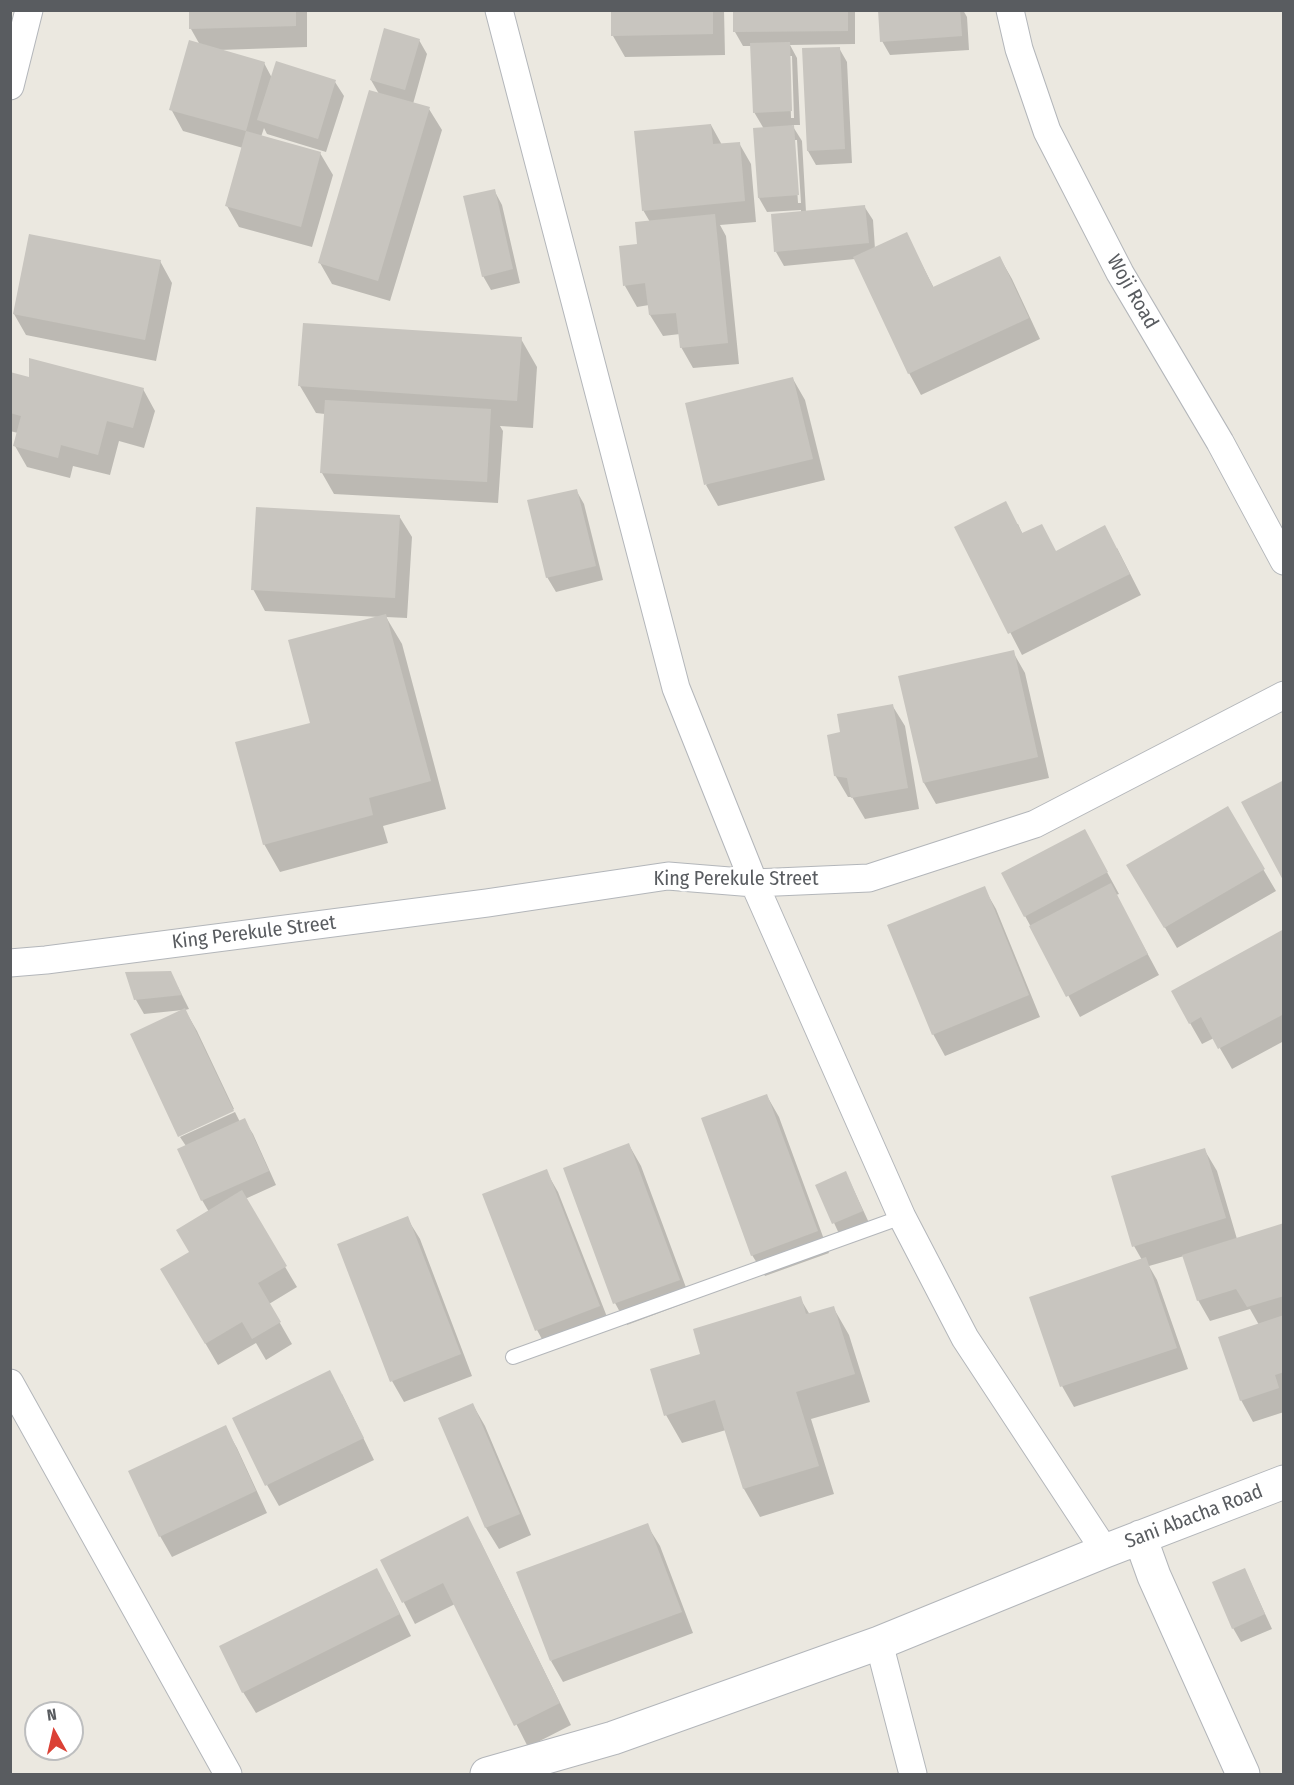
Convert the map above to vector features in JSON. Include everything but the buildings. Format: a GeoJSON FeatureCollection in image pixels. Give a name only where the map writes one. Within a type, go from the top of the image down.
{"type":"FeatureCollection","features":[{"type":"Feature","properties":{"kind":"street"},"geometry":{"type":"LineString","coordinates":[[10,86],[29,10]]}},
{"type":"Feature","properties":{"kind":"street"},"geometry":{"type":"LineString","coordinates":[[499,10],[676,688],[754,882],[903,1217],[965,1338],[1105,1551]]}},
{"type":"Feature","properties":{"kind":"street","name":"Woji Road"},"geometry":{"type":"LineString","coordinates":[[1010,10],[1019,49],[1047,131],[1120,273],[1220,442],[1284,561]]}},
{"type":"Feature","properties":{"kind":"street","name":"King Perekule Street"},"geometry":{"type":"LineString","coordinates":[[10,963],[487,903],[668,876],[754,882],[869,878],[1035,824],[1284,695]]}},
{"type":"Feature","properties":{"kind":"street"},"geometry":{"type":"LineString","coordinates":[[10,1383],[228,1774]]}},
{"type":"Feature","properties":{"kind":"street","name":"Sani Abacha Road"},"geometry":{"type":"LineString","coordinates":[[487,1774],[613,1738],[879,1643],[1140,1537],[1284,1482]]}},
{"type":"Feature","properties":{"kind":"street"},"geometry":{"type":"LineString","coordinates":[[1140,1537],[1154,1576],[1243,1774]]}},
{"type":"Feature","properties":{"kind":"street"},"geometry":{"type":"LineString","coordinates":[[879,1643],[913,1774]]}},
{"type":"Feature","properties":{"kind":"lane"},"geometry":{"type":"LineString","coordinates":[[513,1357],[903,1217]]}}]}
